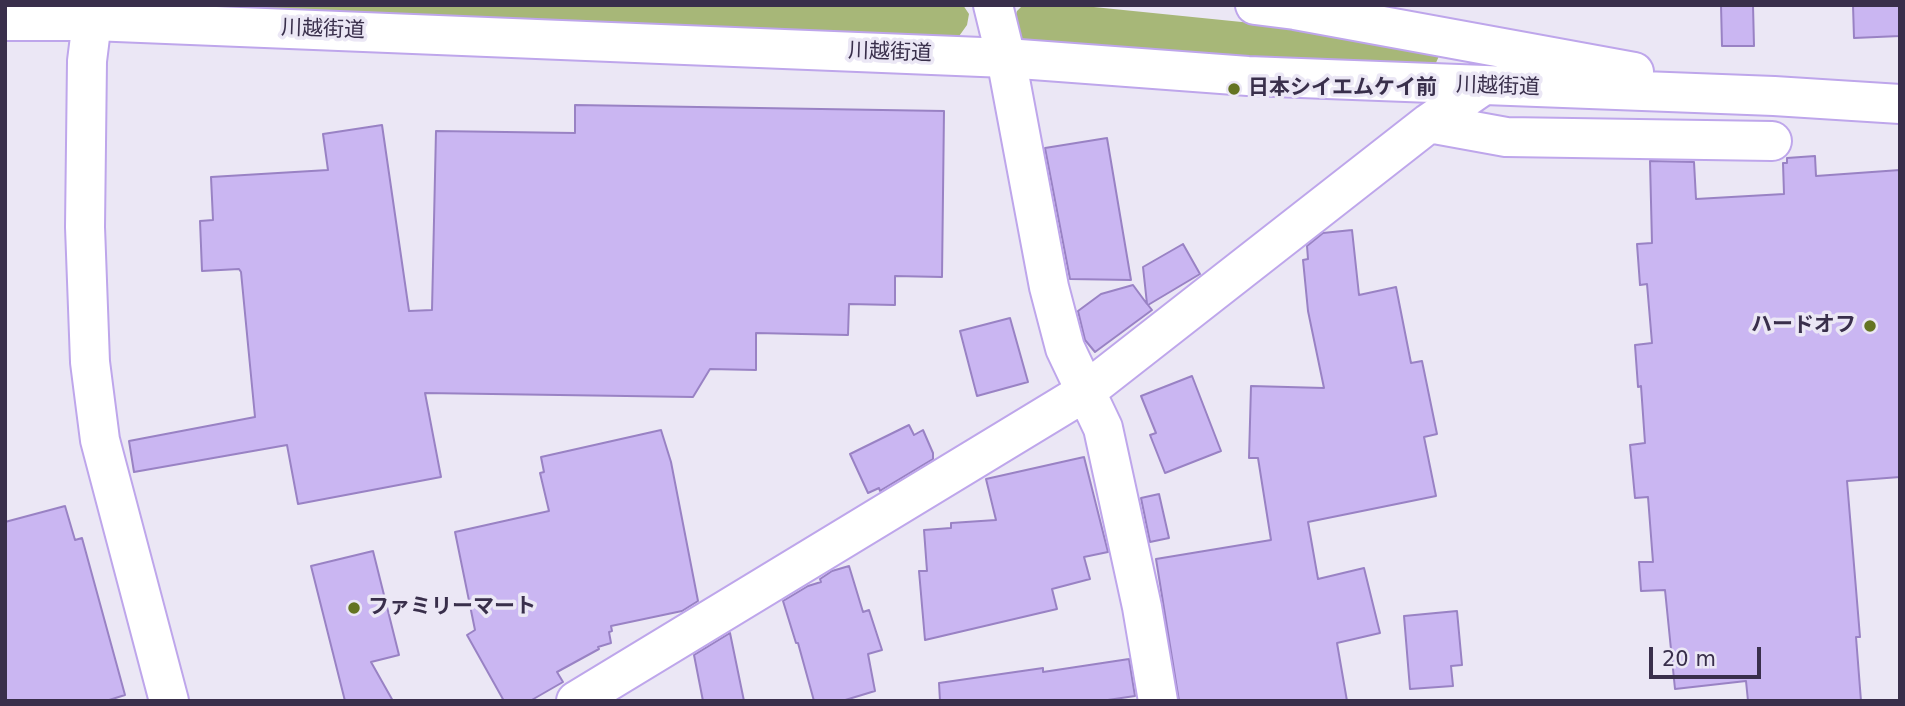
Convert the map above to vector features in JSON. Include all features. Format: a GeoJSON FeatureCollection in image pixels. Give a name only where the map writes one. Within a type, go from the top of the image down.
{"type":"FeatureCollection","features":[{"type":"Feature","properties":{"kind":"main road"},"geometry":{"type":"LineString","coordinates":[[993,5],[1006,58],[1049,286],[1065,348],[1103,428],[1142,607],[1158,701]]}},
{"type":"Feature","properties":{"kind":"main road","name":"川越街道"},"geometry":{"type":"LineString","coordinates":[[1255,5],[1774,96]]}},
{"type":"Feature","properties":{"kind":"main road","name":"川越街道"},"geometry":{"type":"LineString","coordinates":[[5,21],[92,21],[1006,58],[1248,76],[1481,87],[1774,96],[1900,104]]}},
{"type":"Feature","properties":{"kind":"main road"},"geometry":{"type":"LineString","coordinates":[[92,21],[87,61],[85,227],[90,362],[100,440],[169,701]]}},
{"type":"Feature","properties":{"kind":"main road"},"geometry":{"type":"LineString","coordinates":[[576,701],[1085,392],[1429,123],[1481,87]]}},
{"type":"Feature","properties":{"kind":"main road"},"geometry":{"type":"LineString","coordinates":[[1429,123],[1506,137],[1772,141]]}},
{"type":"Feature","properties":{"kind":"green space"},"geometry":{"type":"Polygon","coordinates":[[[161,5],[963,5],[969,14],[967,25],[957,39],[161,5]]]}},
{"type":"Feature","properties":{"kind":"green space"},"geometry":{"type":"Polygon","coordinates":[[[1023,5],[1074,5],[1291,27],[1433,51],[1439,56],[1435,65],[1430,67],[1022,44],[1014,21],[1017,11],[1023,5]]]}},
{"type":"Feature","properties":{"kind":"building"},"geometry":{"type":"Polygon","coordinates":[[[1721,5],[1753,5],[1754,46],[1722,46],[1721,5]]]}},
{"type":"Feature","properties":{"kind":"building"},"geometry":{"type":"Polygon","coordinates":[[[1853,5],[1900,5],[1900,36],[1854,38],[1853,5]]]}},
{"type":"Feature","properties":{"kind":"building"},"geometry":{"type":"Polygon","coordinates":[[[575,105],[944,111],[942,277],[895,276],[895,305],[849,304],[848,335],[756,333],[756,370],[710,369],[693,397],[425,393],[441,477],[298,504],[287,445],[134,472],[129,441],[255,417],[241,272],[239,269],[202,271],[200,221],[213,220],[211,177],[328,170],[323,134],[382,125],[409,311],[432,310],[436,131],[575,133],[575,105]]]}},
{"type":"Feature","properties":{"kind":"building"},"geometry":{"type":"Polygon","coordinates":[[[1107,138],[1131,280],[1070,279],[1045,148],[1107,138]]]}},
{"type":"Feature","properties":{"kind":"building"},"geometry":{"type":"Polygon","coordinates":[[[1815,156],[1816,176],[1900,170],[1900,477],[1847,481],[1860,637],[1856,637],[1861,701],[1748,701],[1746,681],[1675,689],[1665,590],[1641,591],[1639,562],[1653,562],[1648,497],[1635,498],[1630,445],[1645,443],[1635,345],[1652,343],[1647,284],[1640,285],[1637,244],[1652,243],[1650,161],[1694,162],[1696,199],[1784,194],[1783,163],[1787,163],[1787,158],[1815,156]]]}},
{"type":"Feature","properties":{"kind":"building"},"geometry":{"type":"Polygon","coordinates":[[[1352,230],[1359,295],[1396,287],[1411,363],[1422,361],[1437,434],[1424,437],[1436,496],[1308,522],[1318,579],[1364,568],[1380,633],[1337,643],[1347,701],[1179,701],[1156,559],[1271,540],[1258,458],[1249,458],[1251,386],[1324,388],[1308,311],[1303,260],[1308,259],[1307,246],[1323,233],[1352,230]]]}},
{"type":"Feature","properties":{"kind":"building"},"geometry":{"type":"Polygon","coordinates":[[[1183,244],[1200,274],[1148,305],[1152,310],[1095,352],[1085,340],[1078,311],[1101,294],[1133,285],[1147,304],[1143,267],[1183,244]]]}},
{"type":"Feature","properties":{"kind":"building"},"geometry":{"type":"Polygon","coordinates":[[[1010,318],[1028,382],[977,396],[960,331],[1010,318]]]}},
{"type":"Feature","properties":{"kind":"building"},"geometry":{"type":"Polygon","coordinates":[[[1192,376],[1221,451],[1165,473],[1150,435],[1156,433],[1141,396],[1192,376]]]}},
{"type":"Feature","properties":{"kind":"building"},"geometry":{"type":"Polygon","coordinates":[[[909,425],[914,435],[923,430],[933,459],[880,491],[879,488],[868,493],[850,454],[909,425]]]}},
{"type":"Feature","properties":{"kind":"building"},"geometry":{"type":"Polygon","coordinates":[[[661,430],[671,462],[698,601],[682,611],[611,626],[611,643],[598,647],[599,649],[557,672],[563,682],[530,701],[504,701],[467,635],[475,630],[455,532],[549,511],[540,473],[544,472],[541,457],[661,430]]]}},
{"type":"Feature","properties":{"kind":"building"},"geometry":{"type":"Polygon","coordinates":[[[1084,457],[1108,552],[1084,557],[1090,579],[1052,589],[1057,609],[925,640],[919,571],[927,571],[924,530],[951,528],[951,523],[996,520],[986,479],[1084,457]]]}},
{"type":"Feature","properties":{"kind":"building"},"geometry":{"type":"Polygon","coordinates":[[[1159,494],[1169,538],[1150,542],[1141,498],[1159,494]]]}},
{"type":"Feature","properties":{"kind":"building"},"geometry":{"type":"Polygon","coordinates":[[[65,506],[75,540],[82,538],[125,695],[106,701],[5,701],[5,522],[65,506]]]}},
{"type":"Feature","properties":{"kind":"building","name":"ファミリーマート"},"geometry":{"type":"Polygon","coordinates":[[[373,551],[399,655],[371,662],[393,701],[345,701],[311,566],[373,551]]]}},
{"type":"Feature","properties":{"kind":"building"},"geometry":{"type":"Polygon","coordinates":[[[849,566],[863,612],[869,610],[882,650],[868,654],[875,691],[842,701],[814,701],[783,601],[808,586],[821,582],[820,579],[832,571],[849,566]]]}},
{"type":"Feature","properties":{"kind":"building"},"geometry":{"type":"Polygon","coordinates":[[[1457,611],[1462,665],[1451,666],[1453,686],[1410,689],[1404,616],[1457,611]]]}},
{"type":"Feature","properties":{"kind":"building"},"geometry":{"type":"Polygon","coordinates":[[[730,633],[744,701],[703,701],[694,655],[730,633]]]}},
{"type":"Feature","properties":{"kind":"building"},"geometry":{"type":"Polygon","coordinates":[[[1129,659],[1135,696],[1101,701],[940,701],[939,683],[1043,668],[1043,672],[1129,659]]]}},
{"type":"Feature","properties":{"kind":"place","name":"日本シイエムケイ前"},"geometry":{"type":"Point","coordinates":[1234,89]}},
{"type":"Feature","properties":{"kind":"place","name":"ハードオフ"},"geometry":{"type":"Point","coordinates":[1870,326]}},
{"type":"Feature","properties":{"kind":"place","name":"ファミリーマート"},"geometry":{"type":"Point","coordinates":[354,608]}}]}
